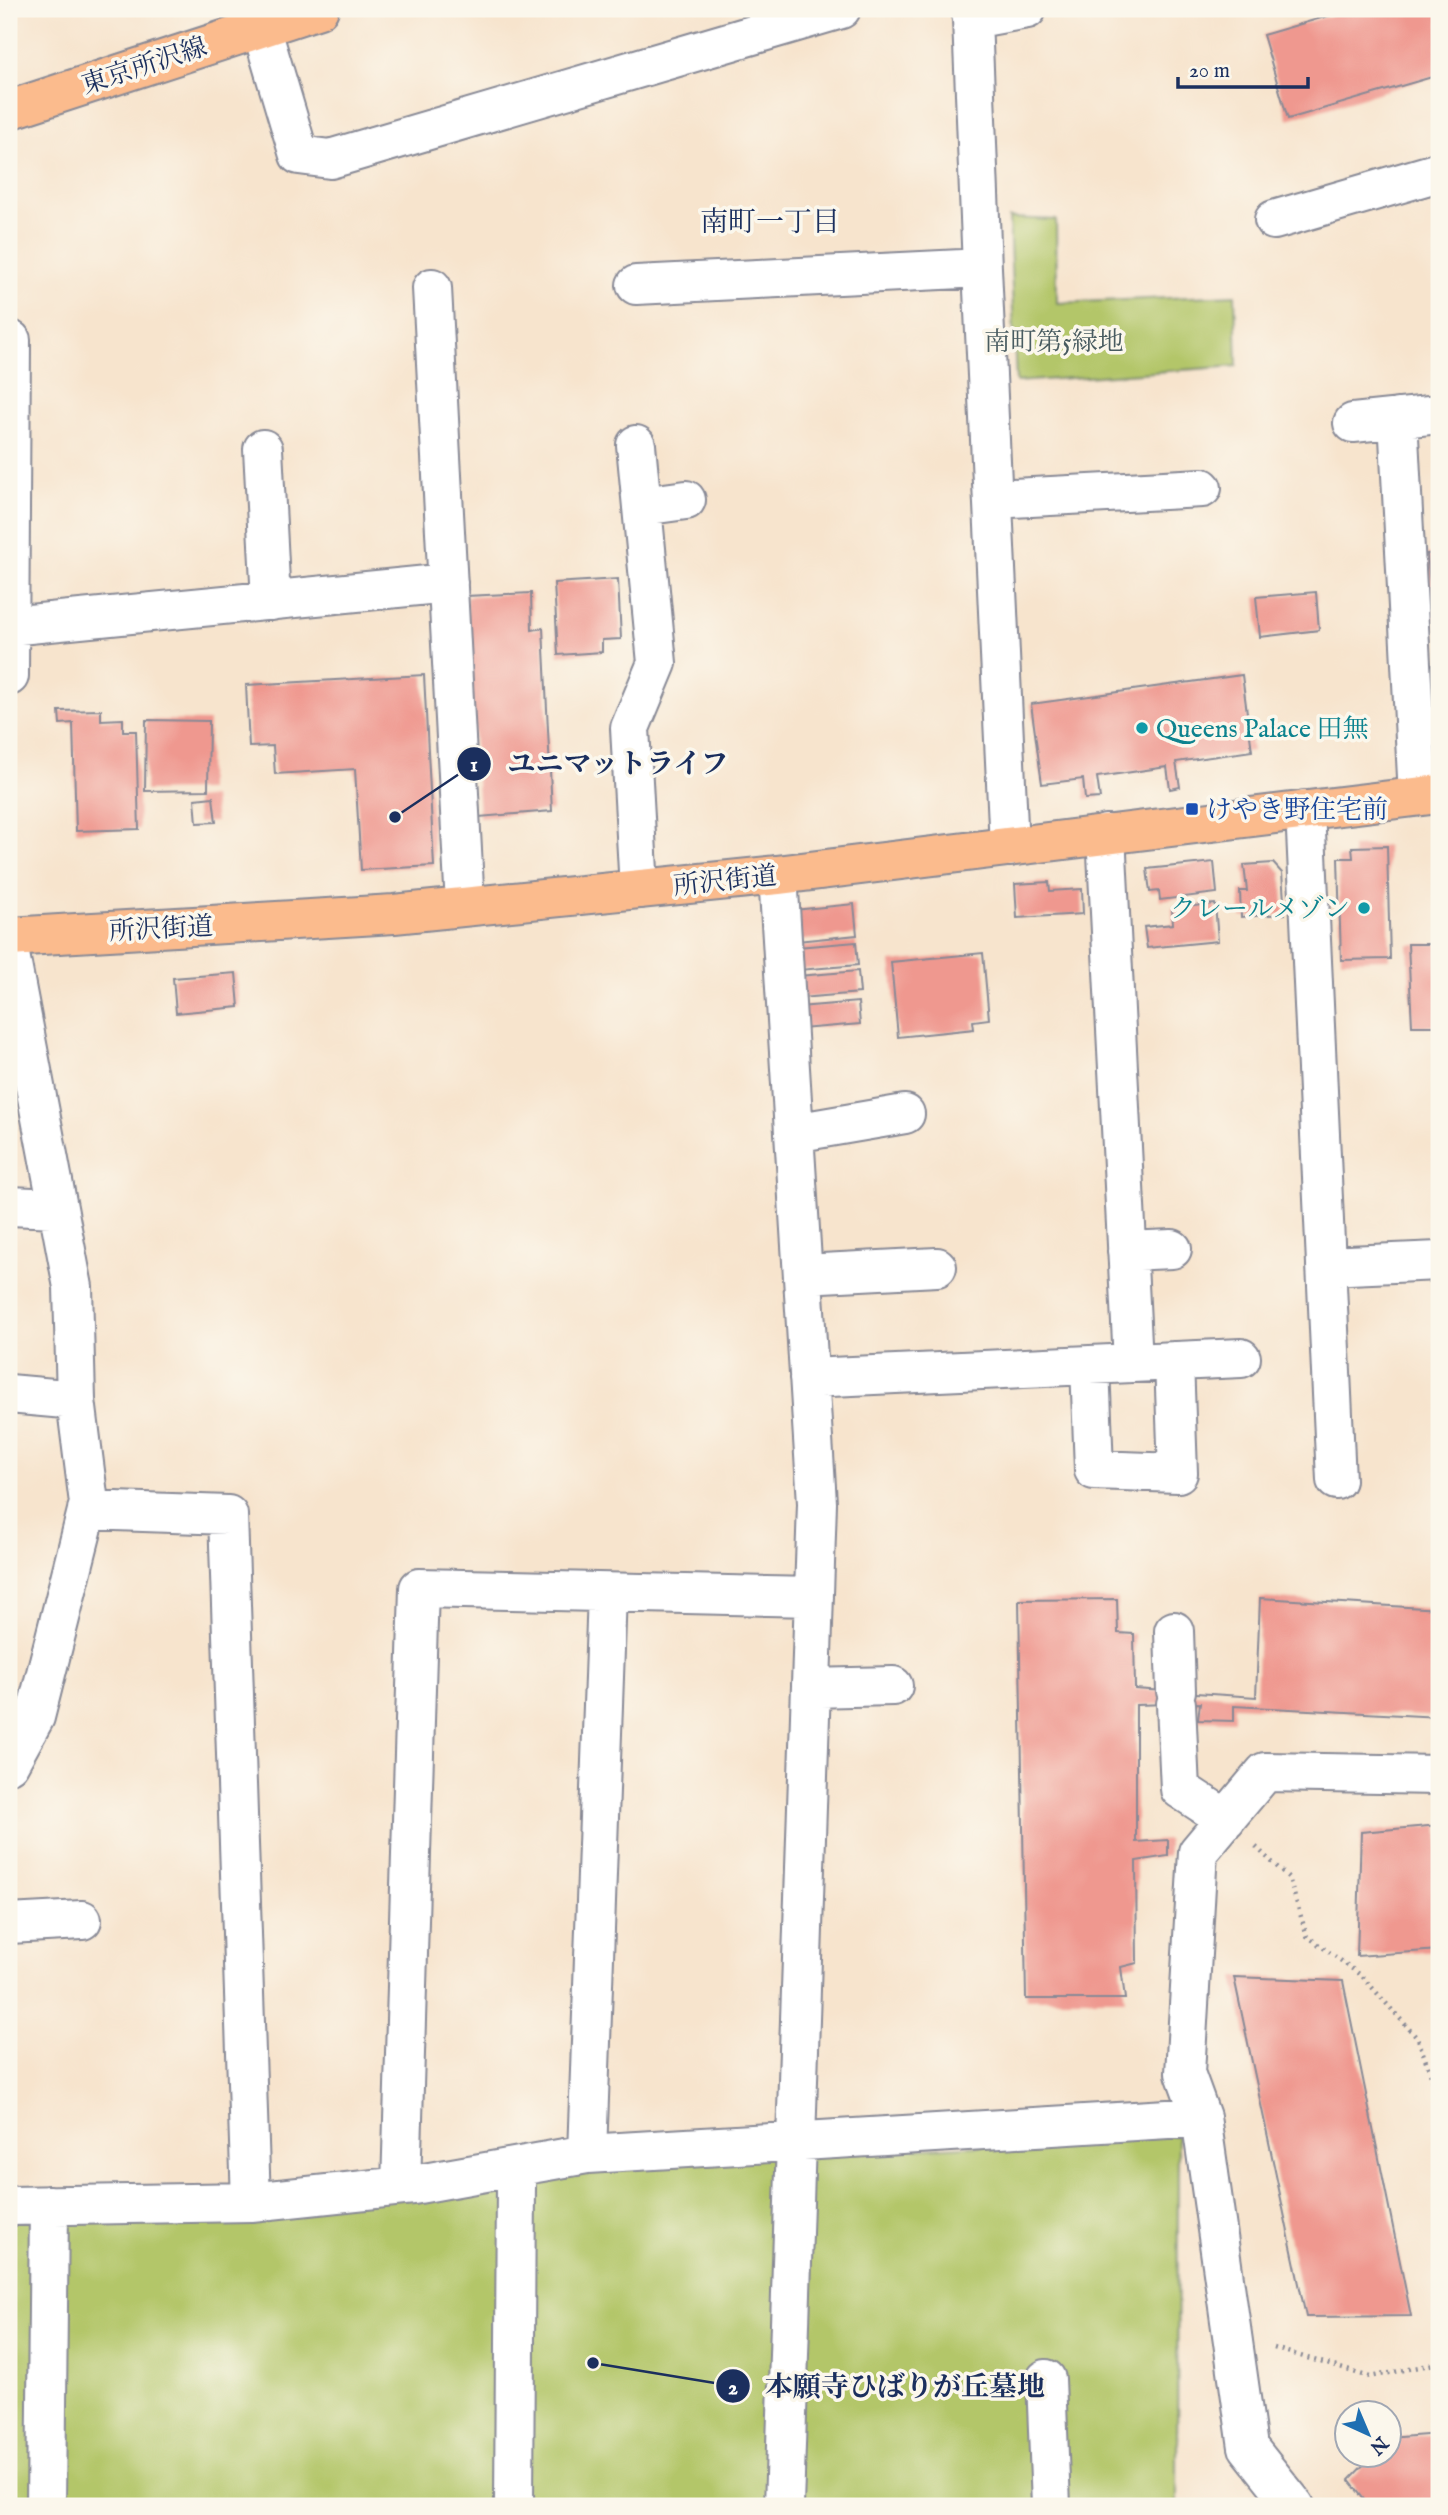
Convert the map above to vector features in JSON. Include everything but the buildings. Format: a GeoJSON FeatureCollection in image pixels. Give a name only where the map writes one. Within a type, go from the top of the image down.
{"type":"FeatureCollection","features":[{"type":"Feature","properties":{"kind":"main road","name":"東京所沢線"},"geometry":{"type":"LineString","coordinates":[[9,110],[311,10]]}},
{"type":"Feature","properties":{"kind":"main road","name":"所沢街道"},"geometry":{"type":"LineString","coordinates":[[9,937],[394,914],[778,875],[1429,795]]}},
{"type":"Feature","properties":{"kind":"street"},"geometry":{"type":"LineString","coordinates":[[261,27],[299,155],[330,159],[841,9]]}},
{"type":"Feature","properties":{"kind":"street"},"geometry":{"type":"LineString","coordinates":[[1009,847],[971,14],[1027,9]]}},
{"type":"Feature","properties":{"kind":"street"},"geometry":{"type":"LineString","coordinates":[[1274,220],[1439,173]]}},
{"type":"Feature","properties":{"kind":"street"},"geometry":{"type":"LineString","coordinates":[[636,285],[982,268]]}},
{"type":"Feature","properties":{"kind":"street"},"geometry":{"type":"LineString","coordinates":[[432,288],[466,906]]}},
{"type":"Feature","properties":{"kind":"street"},"geometry":{"type":"LineString","coordinates":[[9,339],[12,340],[9,676]]}},
{"type":"Feature","properties":{"kind":"street"},"geometry":{"type":"LineString","coordinates":[[1353,423],[1439,414]]}},
{"type":"Feature","properties":{"kind":"street"},"geometry":{"type":"LineString","coordinates":[[1398,418],[1429,795]]}},
{"type":"Feature","properties":{"kind":"street"},"geometry":{"type":"LineString","coordinates":[[636,445],[657,663],[630,728],[639,889]]}},
{"type":"Feature","properties":{"kind":"street"},"geometry":{"type":"LineString","coordinates":[[263,449],[271,601]]}},
{"type":"Feature","properties":{"kind":"street"},"geometry":{"type":"LineString","coordinates":[[993,499],[1202,488]]}},
{"type":"Feature","properties":{"kind":"street"},"geometry":{"type":"LineString","coordinates":[[642,506],[685,500]]}},
{"type":"Feature","properties":{"kind":"street"},"geometry":{"type":"LineString","coordinates":[[9,626],[448,583]]}},
{"type":"Feature","properties":{"kind":"street"},"geometry":{"type":"LineString","coordinates":[[1305,810],[1336,1480]]}},
{"type":"Feature","properties":{"kind":"street"},"geometry":{"type":"LineString","coordinates":[[1106,834],[1133,1362]]}},
{"type":"Feature","properties":{"kind":"street"},"geometry":{"type":"LineString","coordinates":[[778,875],[817,1503],[784,2506]]}},
{"type":"Feature","properties":{"kind":"street"},"geometry":{"type":"LineString","coordinates":[[9,950],[73,1287],[76,1400],[89,1503],[35,1717],[9,1764]]}},
{"type":"Feature","properties":{"kind":"street"},"geometry":{"type":"LineString","coordinates":[[794,1133],[905,1114]]}},
{"type":"Feature","properties":{"kind":"street"},"geometry":{"type":"LineString","coordinates":[[9,1206],[58,1208]]}},
{"type":"Feature","properties":{"kind":"street"},"geometry":{"type":"LineString","coordinates":[[1128,1251],[1172,1249]]}},
{"type":"Feature","properties":{"kind":"street"},"geometry":{"type":"LineString","coordinates":[[1326,1266],[1439,1261]]}},
{"type":"Feature","properties":{"kind":"street"},"geometry":{"type":"LineString","coordinates":[[803,1274],[937,1266]]}},
{"type":"Feature","properties":{"kind":"street"},"geometry":{"type":"LineString","coordinates":[[809,1378],[1241,1358]]}},
{"type":"Feature","properties":{"kind":"street"},"geometry":{"type":"LineString","coordinates":[[1090,1364],[1094,1470],[1178,1474],[1174,1360]]}},
{"type":"Feature","properties":{"kind":"street"},"geometry":{"type":"LineString","coordinates":[[9,1394],[76,1400]]}},
{"type":"Feature","properties":{"kind":"street"},"geometry":{"type":"LineString","coordinates":[[87,1510],[228,1514],[251,2202]]}},
{"type":"Feature","properties":{"kind":"street"},"geometry":{"type":"LineString","coordinates":[[401,2186],[419,1588],[814,1597]]}},
{"type":"Feature","properties":{"kind":"street"},"geometry":{"type":"LineString","coordinates":[[587,2154],[607,1593]]}},
{"type":"Feature","properties":{"kind":"street"},"geometry":{"type":"LineString","coordinates":[[1174,1631],[1180,1789],[1226,1819]]}},
{"type":"Feature","properties":{"kind":"street"},"geometry":{"type":"LineString","coordinates":[[811,1688],[892,1686]]}},
{"type":"Feature","properties":{"kind":"street"},"geometry":{"type":"LineString","coordinates":[[1295,2506],[1248,2447],[1201,2117],[1185,2073],[1198,1852],[1265,1772],[1439,1775]]}},
{"type":"Feature","properties":{"kind":"street"},"geometry":{"type":"LineString","coordinates":[[9,1924],[82,1920]]}},
{"type":"Feature","properties":{"kind":"street"},"geometry":{"type":"LineString","coordinates":[[9,2206],[251,2202],[401,2186],[587,2154],[1201,2117]]}},
{"type":"Feature","properties":{"kind":"street"},"geometry":{"type":"LineString","coordinates":[[514,2506],[516,2182]]}},
{"type":"Feature","properties":{"kind":"street"},"geometry":{"type":"LineString","coordinates":[[46,2506],[49,2205]]}},
{"type":"Feature","properties":{"kind":"street"},"geometry":{"type":"LineString","coordinates":[[1046,2379],[1051,2506]]}},
{"type":"Feature","properties":{"kind":"path"},"geometry":{"type":"LineString","coordinates":[[1226,1819],[1289,1878],[1307,1936],[1362,1976],[1419,2039],[1439,2097]]}},
{"type":"Feature","properties":{"kind":"path"},"geometry":{"type":"LineString","coordinates":[[1233,2341],[1254,2337],[1273,2348],[1370,2377],[1439,2363]]}},
{"type":"Feature","properties":{"kind":"green space","name":"南町第5緑地"},"geometry":{"type":"Polygon","coordinates":[[[1009,218],[1056,220],[1057,303],[1235,295],[1237,366],[1016,382],[1009,218]]]}},
{"type":"Feature","properties":{"kind":"green space"},"geometry":{"type":"Polygon","coordinates":[[[1178,2135],[1177,2506],[9,2506],[9,2220],[629,2163],[1178,2135]]]}},
{"type":"Feature","properties":{"kind":"place","name":"Queens Palace 田無"},"geometry":{"type":"Point","coordinates":[1142,728]}},
{"type":"Feature","properties":{"kind":"place","name":"けやき野住宅前"},"geometry":{"type":"Point","coordinates":[1192,809]}},
{"type":"Feature","properties":{"kind":"place","name":"ユニマットライフ"},"geometry":{"type":"Point","coordinates":[395,817]}},
{"type":"Feature","properties":{"kind":"place","name":"クレールメゾン"},"geometry":{"type":"Point","coordinates":[1364,908]}},
{"type":"Feature","properties":{"kind":"place","name":"本願寺ひばりが丘墓地"},"geometry":{"type":"Point","coordinates":[593,2363]}},
{"type":"Feature","properties":{"kind":"district","name":"南町一丁目"},"geometry":{"type":"Point","coordinates":[770,221]}}]}
